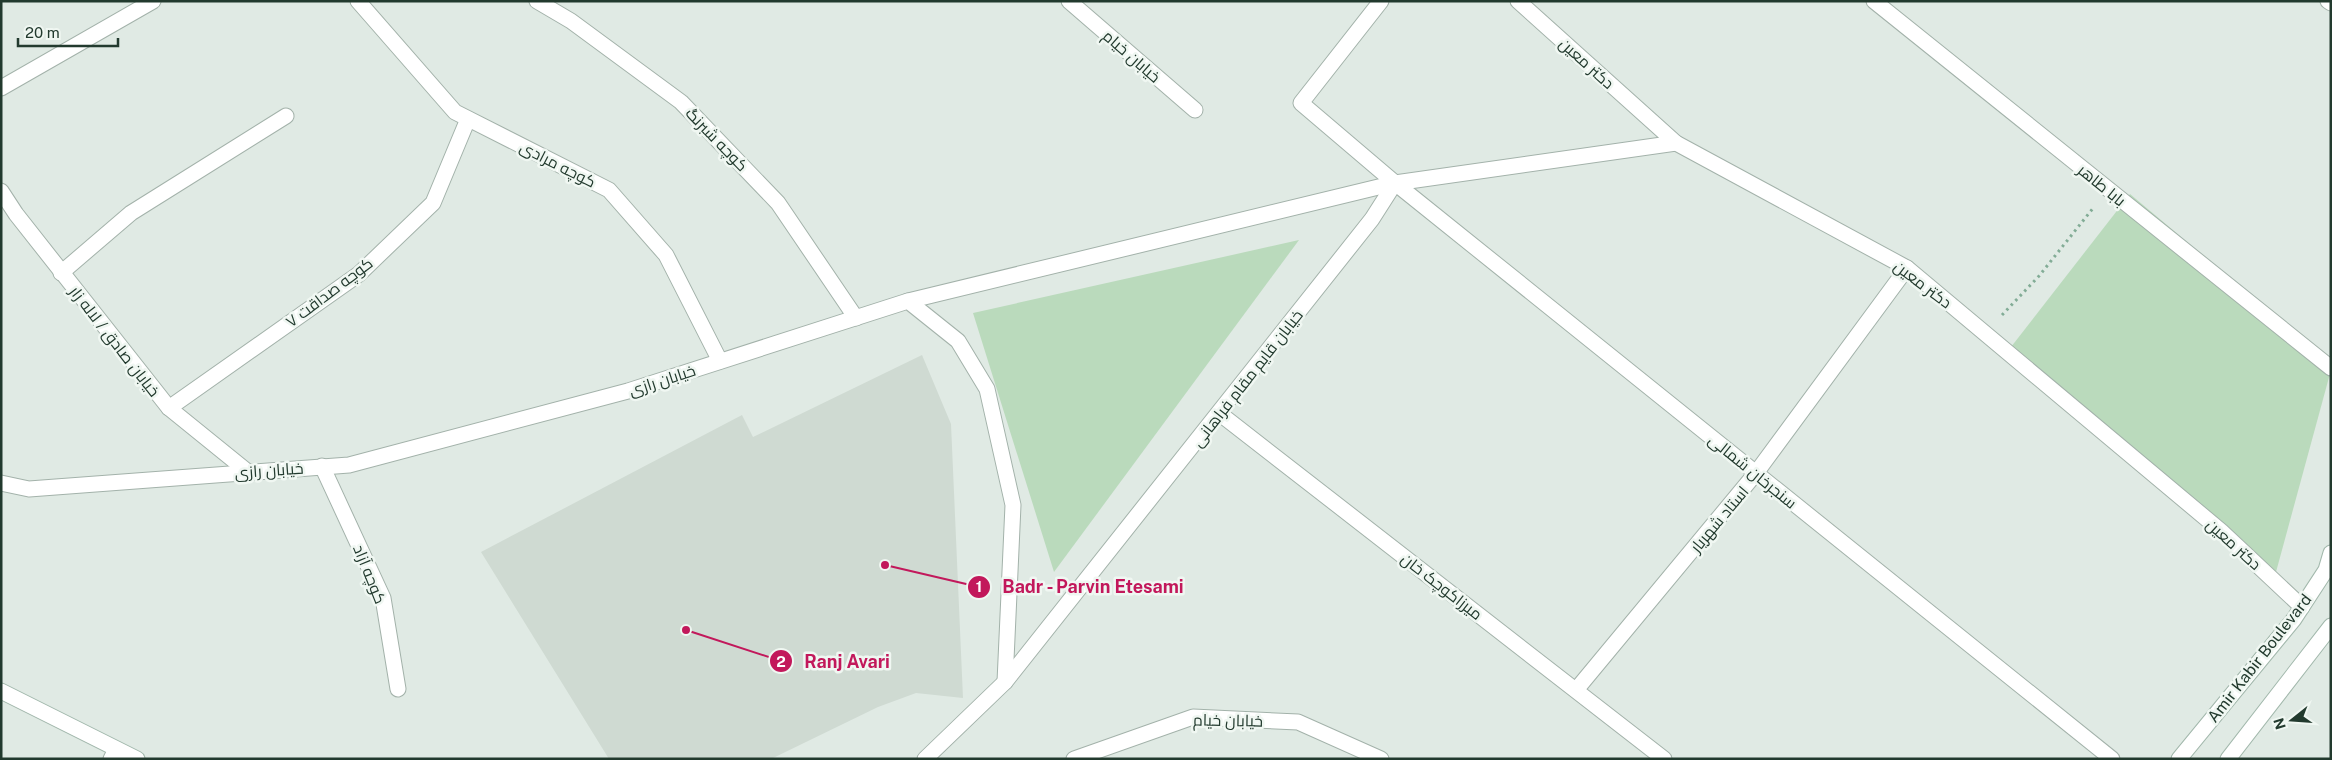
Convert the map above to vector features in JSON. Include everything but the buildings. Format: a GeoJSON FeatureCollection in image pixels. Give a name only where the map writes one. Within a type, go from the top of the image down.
{"type":"FeatureCollection","features":[{"type":"Feature","properties":{"kind":"street"},"geometry":{"type":"LineString","coordinates":[[1,88],[153,1]]}},
{"type":"Feature","properties":{"kind":"street","name":"کوچه مرادی"},"geometry":{"type":"LineString","coordinates":[[358,1],[455,112],[609,190],[666,255],[720,361]]}},
{"type":"Feature","properties":{"kind":"street","name":"کوچه شبرنگ"},"geometry":{"type":"LineString","coordinates":[[537,1],[571,21],[680,102],[778,203],[856,318]]}},
{"type":"Feature","properties":{"kind":"street","name":"خیابان خیام"},"geometry":{"type":"LineString","coordinates":[[1069,1],[1195,110]]}},
{"type":"Feature","properties":{"kind":"street"},"geometry":{"type":"LineString","coordinates":[[1381,1],[1300,103],[1395,183]]}},
{"type":"Feature","properties":{"kind":"street","name":"دکتر معین"},"geometry":{"type":"LineString","coordinates":[[1518,1],[1676,143],[1907,268],[2221,531],[2302,607]]}},
{"type":"Feature","properties":{"kind":"street","name":"بابا طاهر"},"geometry":{"type":"LineString","coordinates":[[1874,1],[2331,368]]}},
{"type":"Feature","properties":{"kind":"street"},"geometry":{"type":"LineString","coordinates":[[61,273],[131,213],[286,116]]}},
{"type":"Feature","properties":{"kind":"street","name":"کوچه صداقت ۷"},"geometry":{"type":"LineString","coordinates":[[168,408],[359,274],[433,203],[468,119]]}},
{"type":"Feature","properties":{"kind":"street","name":"خیابان رازی"},"geometry":{"type":"LineString","coordinates":[[1,483],[29,489],[359,462],[628,391],[908,301],[1395,183],[1676,143]]}},
{"type":"Feature","properties":{"kind":"street","name":"خیابان قایم مقام فراهانی"},"geometry":{"type":"LineString","coordinates":[[925,759],[1005,682],[1372,220],[1395,183]]}},
{"type":"Feature","properties":{"kind":"street","name":"سنجرخان شمالی"},"geometry":{"type":"LineString","coordinates":[[1395,183],[2112,759]]}},
{"type":"Feature","properties":{"kind":"street","name":"خیابان صادق / لاله زار"},"geometry":{"type":"LineString","coordinates":[[1,191],[61,273],[168,408],[248,472]]}},
{"type":"Feature","properties":{"kind":"street","name":"استاد شهریار"},"geometry":{"type":"LineString","coordinates":[[1576,690],[1756,473],[1907,268]]}},
{"type":"Feature","properties":{"kind":"street"},"geometry":{"type":"LineString","coordinates":[[908,301],[958,341],[986,389],[1013,505],[1005,682]]}},
{"type":"Feature","properties":{"kind":"street","name":"میرزاکوچک خان"},"geometry":{"type":"LineString","coordinates":[[1219,413],[1664,759]]}},
{"type":"Feature","properties":{"kind":"street","name":"کوچه آزاد"},"geometry":{"type":"LineString","coordinates":[[322,466],[383,598],[398,689]]}},
{"type":"Feature","properties":{"kind":"street","name":"Amir Kabir Boulevard"},"geometry":{"type":"LineString","coordinates":[[2178,759],[2294,619],[2326,570],[2331,553]]}},
{"type":"Feature","properties":{"kind":"street"},"geometry":{"type":"LineString","coordinates":[[2228,759],[2331,626]]}},
{"type":"Feature","properties":{"kind":"street"},"geometry":{"type":"LineString","coordinates":[[1,691],[114,754],[137,759]]}},
{"type":"Feature","properties":{"kind":"street","name":"خیابان خیام"},"geometry":{"type":"LineString","coordinates":[[1074,759],[1193,717],[1298,722],[1381,759]]}},
{"type":"Feature","properties":{"kind":"path"},"geometry":{"type":"LineString","coordinates":[[1985,334],[2038,276],[2109,190]]}},
{"type":"Feature","properties":{"kind":"shaded area"},"geometry":{"type":"Polygon","coordinates":[[[922,355],[951,424],[963,698],[916,693],[878,707],[771,759],[609,759],[481,552],[742,415],[753,437],[922,355]]]}},
{"type":"Feature","properties":{"kind":"green space"},"geometry":{"type":"Polygon","coordinates":[[[2130,194],[2331,363],[2331,370],[2276,572],[2011,347],[2130,194]]]}},
{"type":"Feature","properties":{"kind":"green space"},"geometry":{"type":"Polygon","coordinates":[[[1299,240],[1054,572],[973,313],[1299,240]]]}},
{"type":"Feature","properties":{"kind":"place","name":"Badr - Parvin Etesami"},"geometry":{"type":"Point","coordinates":[885,565]}},
{"type":"Feature","properties":{"kind":"place","name":"Ranj Avari"},"geometry":{"type":"Point","coordinates":[686,630]}}]}
